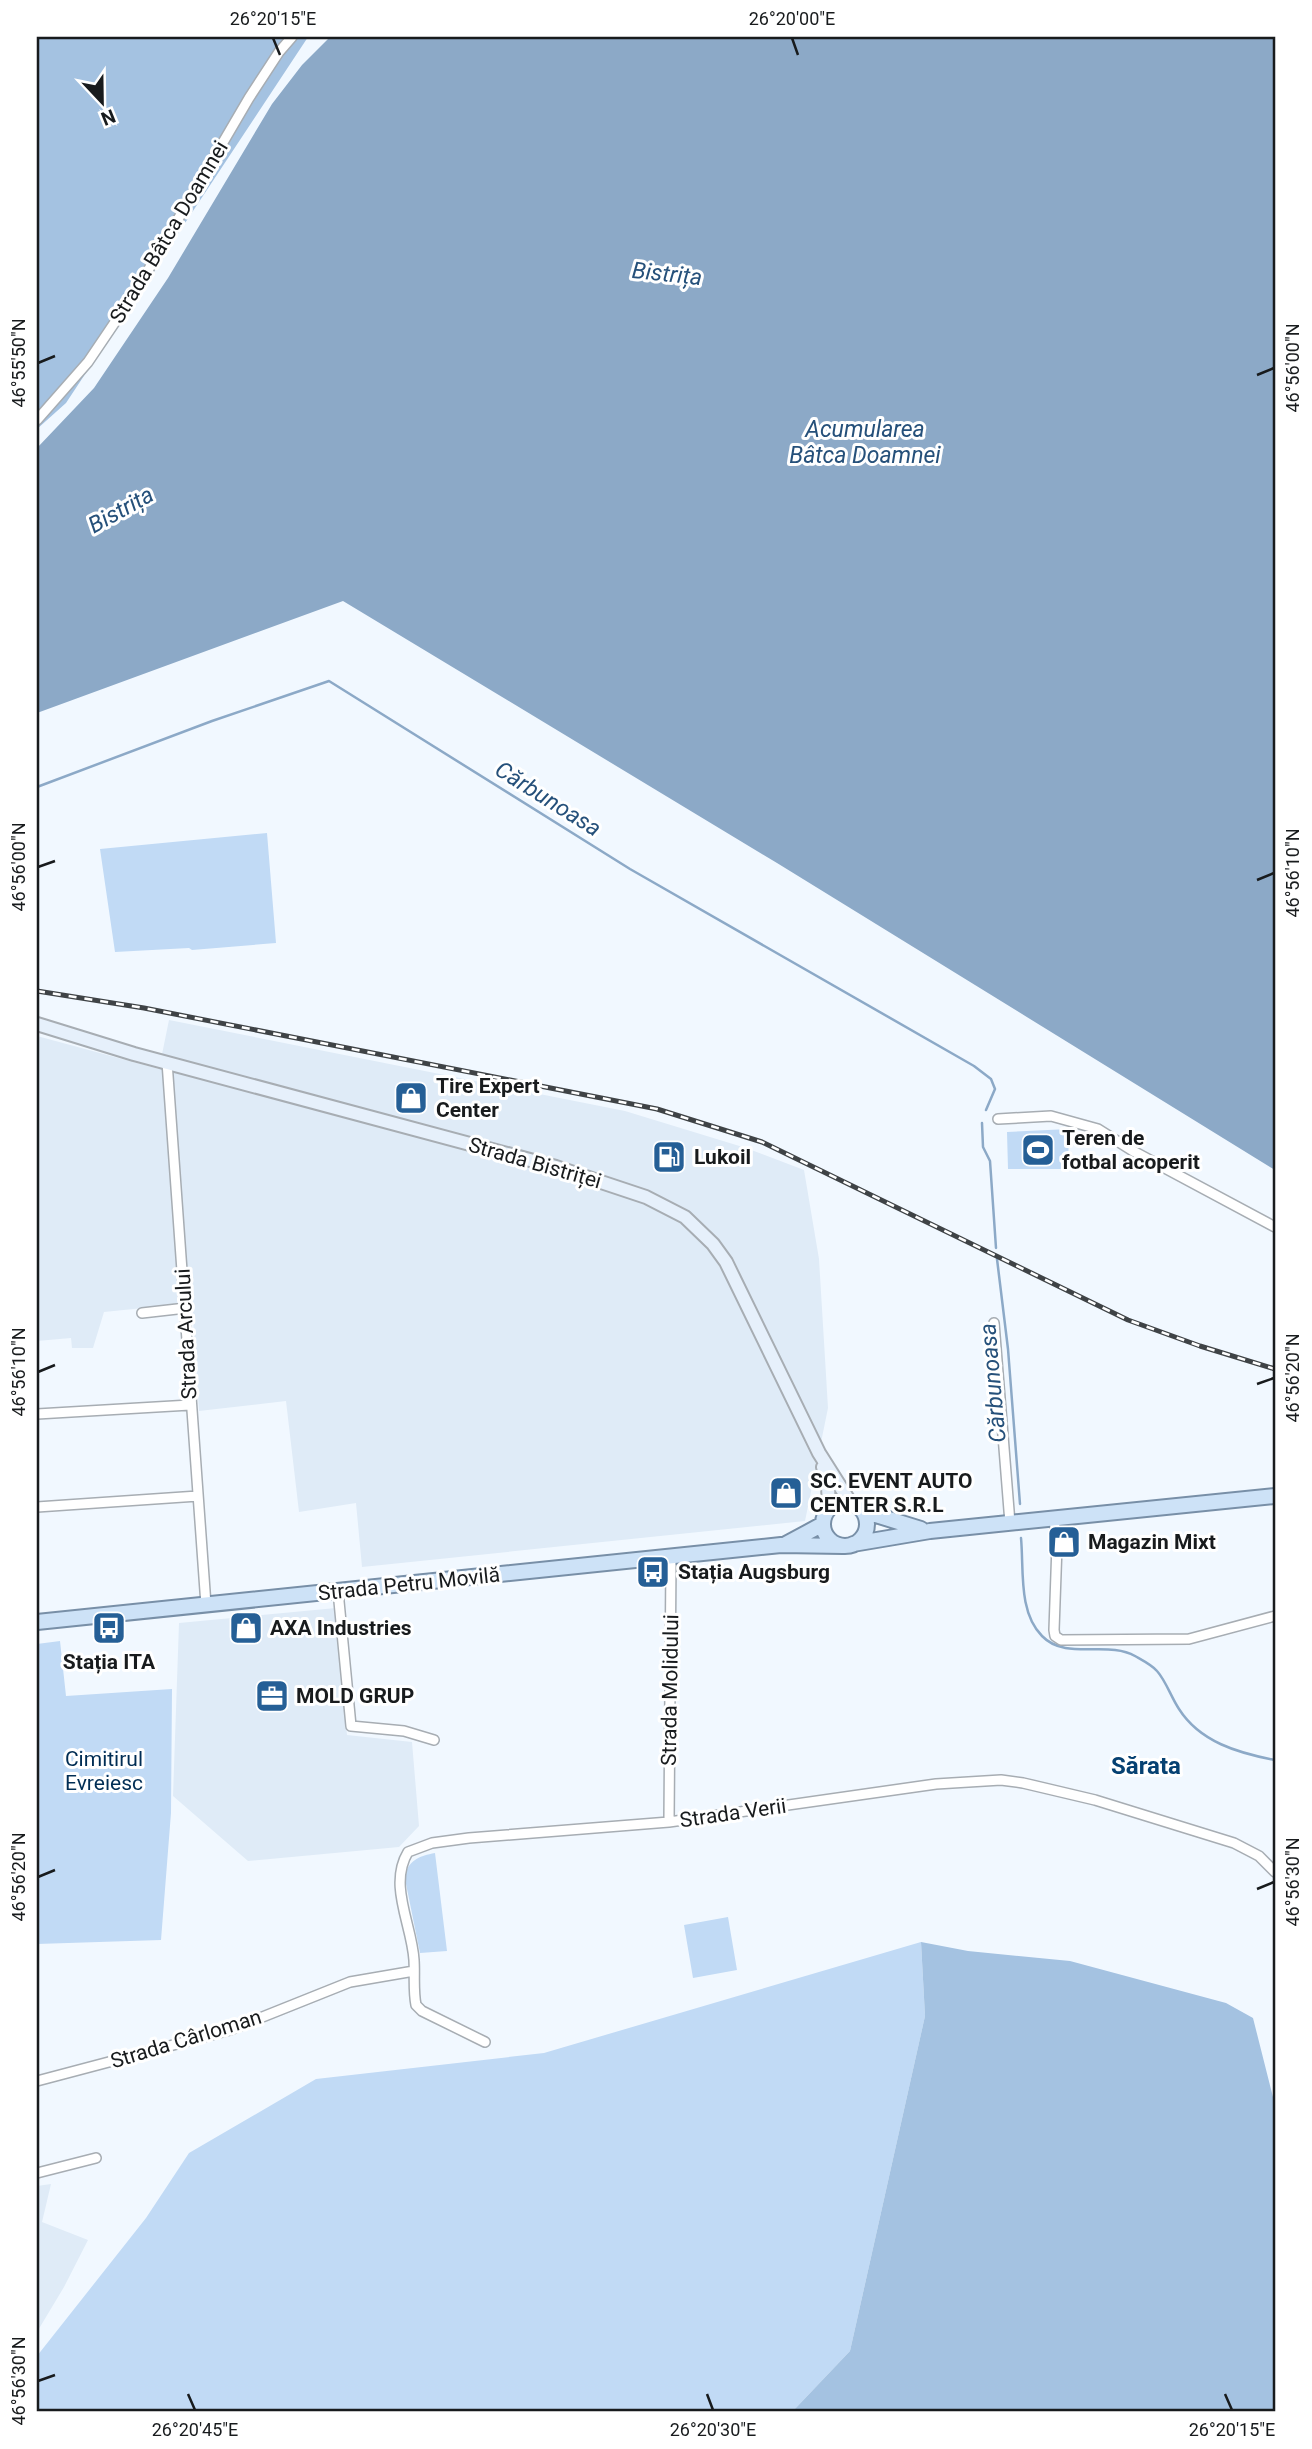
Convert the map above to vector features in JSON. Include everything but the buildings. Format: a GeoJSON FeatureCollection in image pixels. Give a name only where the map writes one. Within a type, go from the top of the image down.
{"type":"FeatureCollection","features":[{"type":"Feature","properties":{"kind":"main road","name":"Strada Bistriței"},"geometry":{"type":"LineString","coordinates":[[37,1024],[167,1062],[556,1167],[646,1197],[672,1209],[713,1244],[726,1262],[819,1453],[850,1502]]}},
{"type":"Feature","properties":{"kind":"main road","name":"Strada Bistriței"},"geometry":{"type":"LineString","coordinates":[[819,1453],[828,1486],[829,1508]]}},
{"type":"Feature","properties":{"kind":"main road","name":"Strada Petru Movilă"},"geometry":{"type":"LineString","coordinates":[[37,1622],[781,1545],[848,1545],[930,1531],[1275,1496]]}},
{"type":"Feature","properties":{"kind":"main road"},"geometry":{"type":"LineString","coordinates":[[839,1502],[850,1502],[863,1511],[866,1530],[859,1541],[848,1545],[831,1541],[823,1524],[829,1508],[839,1502]]}},
{"type":"Feature","properties":{"kind":"main road","name":"Strada Petru Movilă"},"geometry":{"type":"LineString","coordinates":[[863,1511],[930,1531]]}},
{"type":"Feature","properties":{"kind":"main road","name":"Strada Petru Movilă"},"geometry":{"type":"LineString","coordinates":[[781,1545],[823,1524]]}},
{"type":"Feature","properties":{"kind":"street","name":"Strada Bâtca Doamnei"},"geometry":{"type":"LineString","coordinates":[[37,420],[88,362],[136,292],[249,98],[292,37]]}},
{"type":"Feature","properties":{"kind":"street","name":"Strada Arcului"},"geometry":{"type":"LineString","coordinates":[[167,1062],[206,1605]]}},
{"type":"Feature","properties":{"kind":"street"},"geometry":{"type":"LineString","coordinates":[[998,1119],[1051,1116],[1098,1129],[1133,1151],[1275,1227]]}},
{"type":"Feature","properties":{"kind":"street"},"geometry":{"type":"LineString","coordinates":[[142,1313],[186,1308]]}},
{"type":"Feature","properties":{"kind":"street"},"geometry":{"type":"LineString","coordinates":[[994,1323],[1010,1523]]}},
{"type":"Feature","properties":{"kind":"street"},"geometry":{"type":"LineString","coordinates":[[37,1414],[190,1405]]}},
{"type":"Feature","properties":{"kind":"street"},"geometry":{"type":"LineString","coordinates":[[37,1507],[198,1496]]}},
{"type":"Feature","properties":{"kind":"street"},"geometry":{"type":"LineString","coordinates":[[1054,1519],[1057,1545],[1054,1630],[1055,1636],[1061,1640],[1189,1639],[1275,1616]]}},
{"type":"Feature","properties":{"kind":"street","name":"Strada Molidului"},"geometry":{"type":"LineString","coordinates":[[668,1822],[671,1558]]}},
{"type":"Feature","properties":{"kind":"street"},"geometry":{"type":"LineString","coordinates":[[338,1591],[351,1726],[404,1731],[434,1740]]}},
{"type":"Feature","properties":{"kind":"street","name":"Strada Verii"},"geometry":{"type":"LineString","coordinates":[[485,2042],[422,2011],[416,2004],[414,1959],[399,1879],[403,1860],[408,1852],[432,1843],[668,1822],[936,1784],[1001,1780],[1083,1797],[1234,1843],[1259,1856],[1275,1871]]}},
{"type":"Feature","properties":{"kind":"street","name":"Strada Cârloman"},"geometry":{"type":"LineString","coordinates":[[37,2081],[230,2029],[350,1982],[414,1972]]}},
{"type":"Feature","properties":{"kind":"street"},"geometry":{"type":"LineString","coordinates":[[37,2173],[96,2158]]}},
{"type":"Feature","properties":{"kind":"shaded area"},"geometry":{"type":"Polygon","coordinates":[[[37,37],[308,37],[66,403],[37,429],[37,37]]]}},
{"type":"Feature","properties":{"kind":"shaded area"},"geometry":{"type":"Polygon","coordinates":[[[169,1020],[625,1111],[746,1148],[804,1170],[819,1259],[828,1408],[805,1521],[362,1567],[356,1503],[299,1512],[286,1401],[199,1411],[192,1303],[104,1312],[93,1348],[72,1348],[71,1338],[37,1341],[37,1036],[159,1069],[169,1020]]]}},
{"type":"Feature","properties":{"kind":"shaded area"},"geometry":{"type":"Polygon","coordinates":[[[336,1608],[347,1735],[412,1742],[419,1826],[399,1847],[248,1861],[173,1796],[179,1623],[336,1608]]]}},
{"type":"Feature","properties":{"kind":"shaded area"},"geometry":{"type":"Polygon","coordinates":[[[921,1942],[968,1951],[1070,1961],[1226,2003],[1253,2018],[1275,2105],[1275,2412],[792,2412],[850,2351],[925,2016],[921,1942]]]}},
{"type":"Feature","properties":{"kind":"shaded area"},"geometry":{"type":"Polygon","coordinates":[[[51,2184],[42,2222],[88,2240],[37,2332],[37,2186],[51,2184]]]}},
{"type":"Feature","properties":{"kind":"green space"},"geometry":{"type":"Polygon","coordinates":[[[267,833],[276,943],[192,950],[115,952],[100,849],[267,833]]]}},
{"type":"Feature","properties":{"kind":"green space","name":"Teren de fotbal acoperit"},"geometry":{"type":"Polygon","coordinates":[[[1069,1129],[1068,1169],[1008,1169],[1007,1132],[1069,1129]]]}},
{"type":"Feature","properties":{"kind":"green space","name":"Cimitirul Evreiesc"},"geometry":{"type":"Polygon","coordinates":[[[60,1641],[66,1696],[172,1689],[171,1813],[161,1940],[37,1944],[37,1644],[60,1641]]]}},
{"type":"Feature","properties":{"kind":"green space"},"geometry":{"type":"Polygon","coordinates":[[[435,1853],[447,1951],[420,1953],[404,1874],[416,1859],[435,1853]]]}},
{"type":"Feature","properties":{"kind":"green space"},"geometry":{"type":"Polygon","coordinates":[[[728,1917],[737,1970],[693,1978],[684,1925],[728,1917]]]}},
{"type":"Feature","properties":{"kind":"green space"},"geometry":{"type":"Polygon","coordinates":[[[921,1942],[925,2016],[850,2351],[792,2412],[37,2412],[37,2356],[146,2218],[189,2153],[316,2079],[544,2053],[921,1942]]]}},
{"type":"Feature","properties":{"kind":"water","name":"Acumularea Bâtca Doamnei"},"geometry":{"type":"Polygon","coordinates":[[[330,37],[1275,37],[1275,1170],[777,863],[343,601],[37,713],[37,448],[94,388],[168,278],[272,104],[302,65],[330,37]]]}},
{"type":"Feature","properties":{"kind":"waterway","name":"Cărbunoasa"},"geometry":{"type":"LineString","coordinates":[[37,787],[212,721],[329,681],[630,869],[974,1066],[991,1079],[995,1089],[986,1110]]}},
{"type":"Feature","properties":{"kind":"waterway","name":"Cărbunoasa"},"geometry":{"type":"LineString","coordinates":[[982,1123],[983,1147],[990,1161],[996,1248]]}},
{"type":"Feature","properties":{"kind":"waterway","name":"Cărbunoasa"},"geometry":{"type":"LineString","coordinates":[[997,1259],[1008,1349],[1020,1504]]}},
{"type":"Feature","properties":{"kind":"waterway"},"geometry":{"type":"LineString","coordinates":[[1021,1538],[1026,1603],[1034,1626],[1042,1636],[1063,1647],[1112,1650],[1135,1656],[1157,1671],[1179,1709],[1198,1730],[1221,1744],[1247,1754],[1275,1760]]}},
{"type":"Feature","properties":{"kind":"railway"},"geometry":{"type":"LineString","coordinates":[[37,991],[144,1008],[657,1109],[762,1142],[1128,1320],[1275,1369]]}},
{"type":"Feature","properties":{"kind":"place","name":"Tire Expert Center"},"geometry":{"type":"Point","coordinates":[411,1098]}},
{"type":"Feature","properties":{"kind":"place","name":"Teren de fotbal acoperit"},"geometry":{"type":"Point","coordinates":[1038,1150]}},
{"type":"Feature","properties":{"kind":"place","name":"Lukoil"},"geometry":{"type":"Point","coordinates":[669,1157]}},
{"type":"Feature","properties":{"kind":"place","name":"SC. EVENT AUTO CENTER S.R.L"},"geometry":{"type":"Point","coordinates":[786,1493]}},
{"type":"Feature","properties":{"kind":"place","name":"Magazin Mixt"},"geometry":{"type":"Point","coordinates":[1064,1542]}},
{"type":"Feature","properties":{"kind":"place","name":"Stația Augsburg"},"geometry":{"type":"Point","coordinates":[653,1572]}},
{"type":"Feature","properties":{"kind":"place","name":"Stația ITA"},"geometry":{"type":"Point","coordinates":[109,1628]}},
{"type":"Feature","properties":{"kind":"place","name":"AXA Industries"},"geometry":{"type":"Point","coordinates":[246,1628]}},
{"type":"Feature","properties":{"kind":"place","name":"MOLD GRUP"},"geometry":{"type":"Point","coordinates":[272,1696]}},
{"type":"Feature","properties":{"kind":"district","name":"Sărata"},"geometry":{"type":"Point","coordinates":[1146,1766]}},
{"type":"Feature","properties":{"kind":"water label","name":"Bistrița"},"geometry":{"type":"Point","coordinates":[667,274]}},
{"type":"Feature","properties":{"kind":"water label","name":"Bistrița"},"geometry":{"type":"Point","coordinates":[121,510]}}]}
